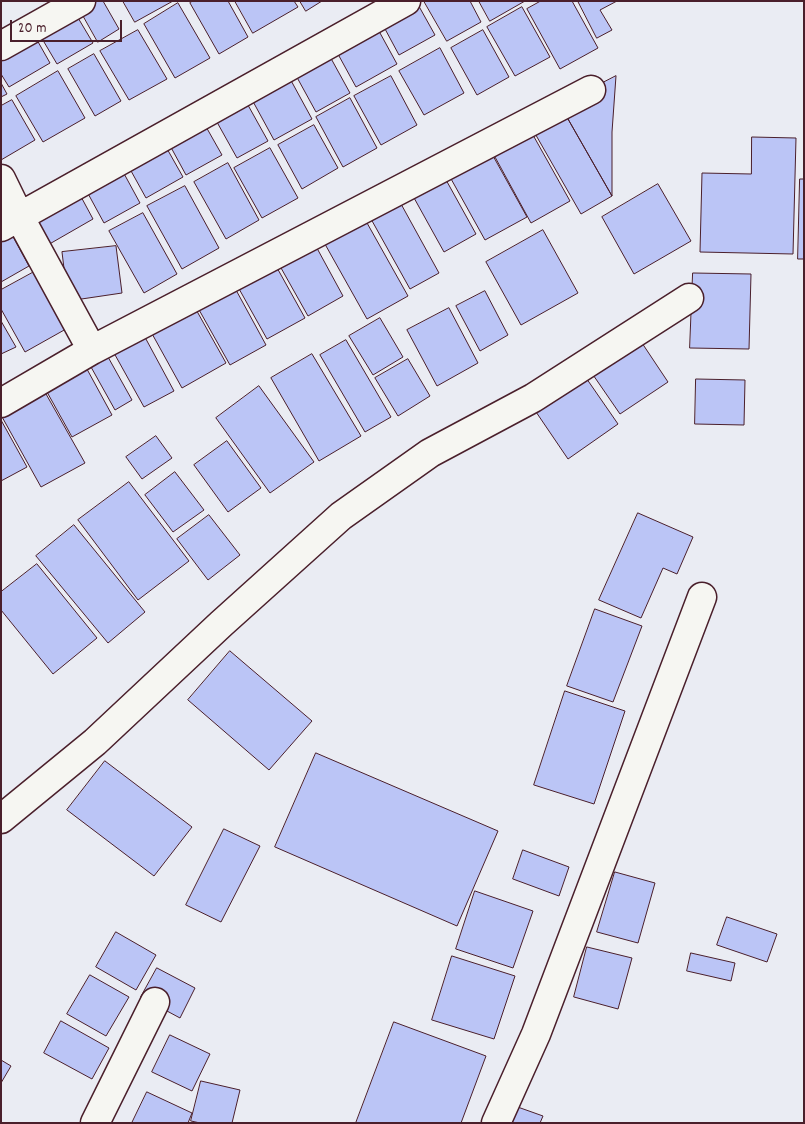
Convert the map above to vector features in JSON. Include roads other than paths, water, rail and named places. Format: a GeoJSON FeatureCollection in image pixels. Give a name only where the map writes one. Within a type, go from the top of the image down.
{"type":"FeatureCollection","features":[{"type":"Feature","properties":{"kind":"street"},"geometry":{"type":"LineString","coordinates":[[1,46],[81,1]]}},
{"type":"Feature","properties":{"kind":"street"},"geometry":{"type":"LineString","coordinates":[[11,222],[406,1]]}},
{"type":"Feature","properties":{"kind":"street"},"geometry":{"type":"LineString","coordinates":[[1,403],[92,350],[591,90]]}},
{"type":"Feature","properties":{"kind":"street"},"geometry":{"type":"LineString","coordinates":[[1,178],[11,222],[92,350]]}},
{"type":"Feature","properties":{"kind":"street"},"geometry":{"type":"LineString","coordinates":[[1,819],[95,742],[221,624],[341,516],[430,453],[533,398],[689,298]]}},
{"type":"Feature","properties":{"kind":"street"},"geometry":{"type":"LineString","coordinates":[[496,1123],[536,1034],[702,597]]}},
{"type":"Feature","properties":{"kind":"street"},"geometry":{"type":"LineString","coordinates":[[95,1123],[155,1002]]}}]}
